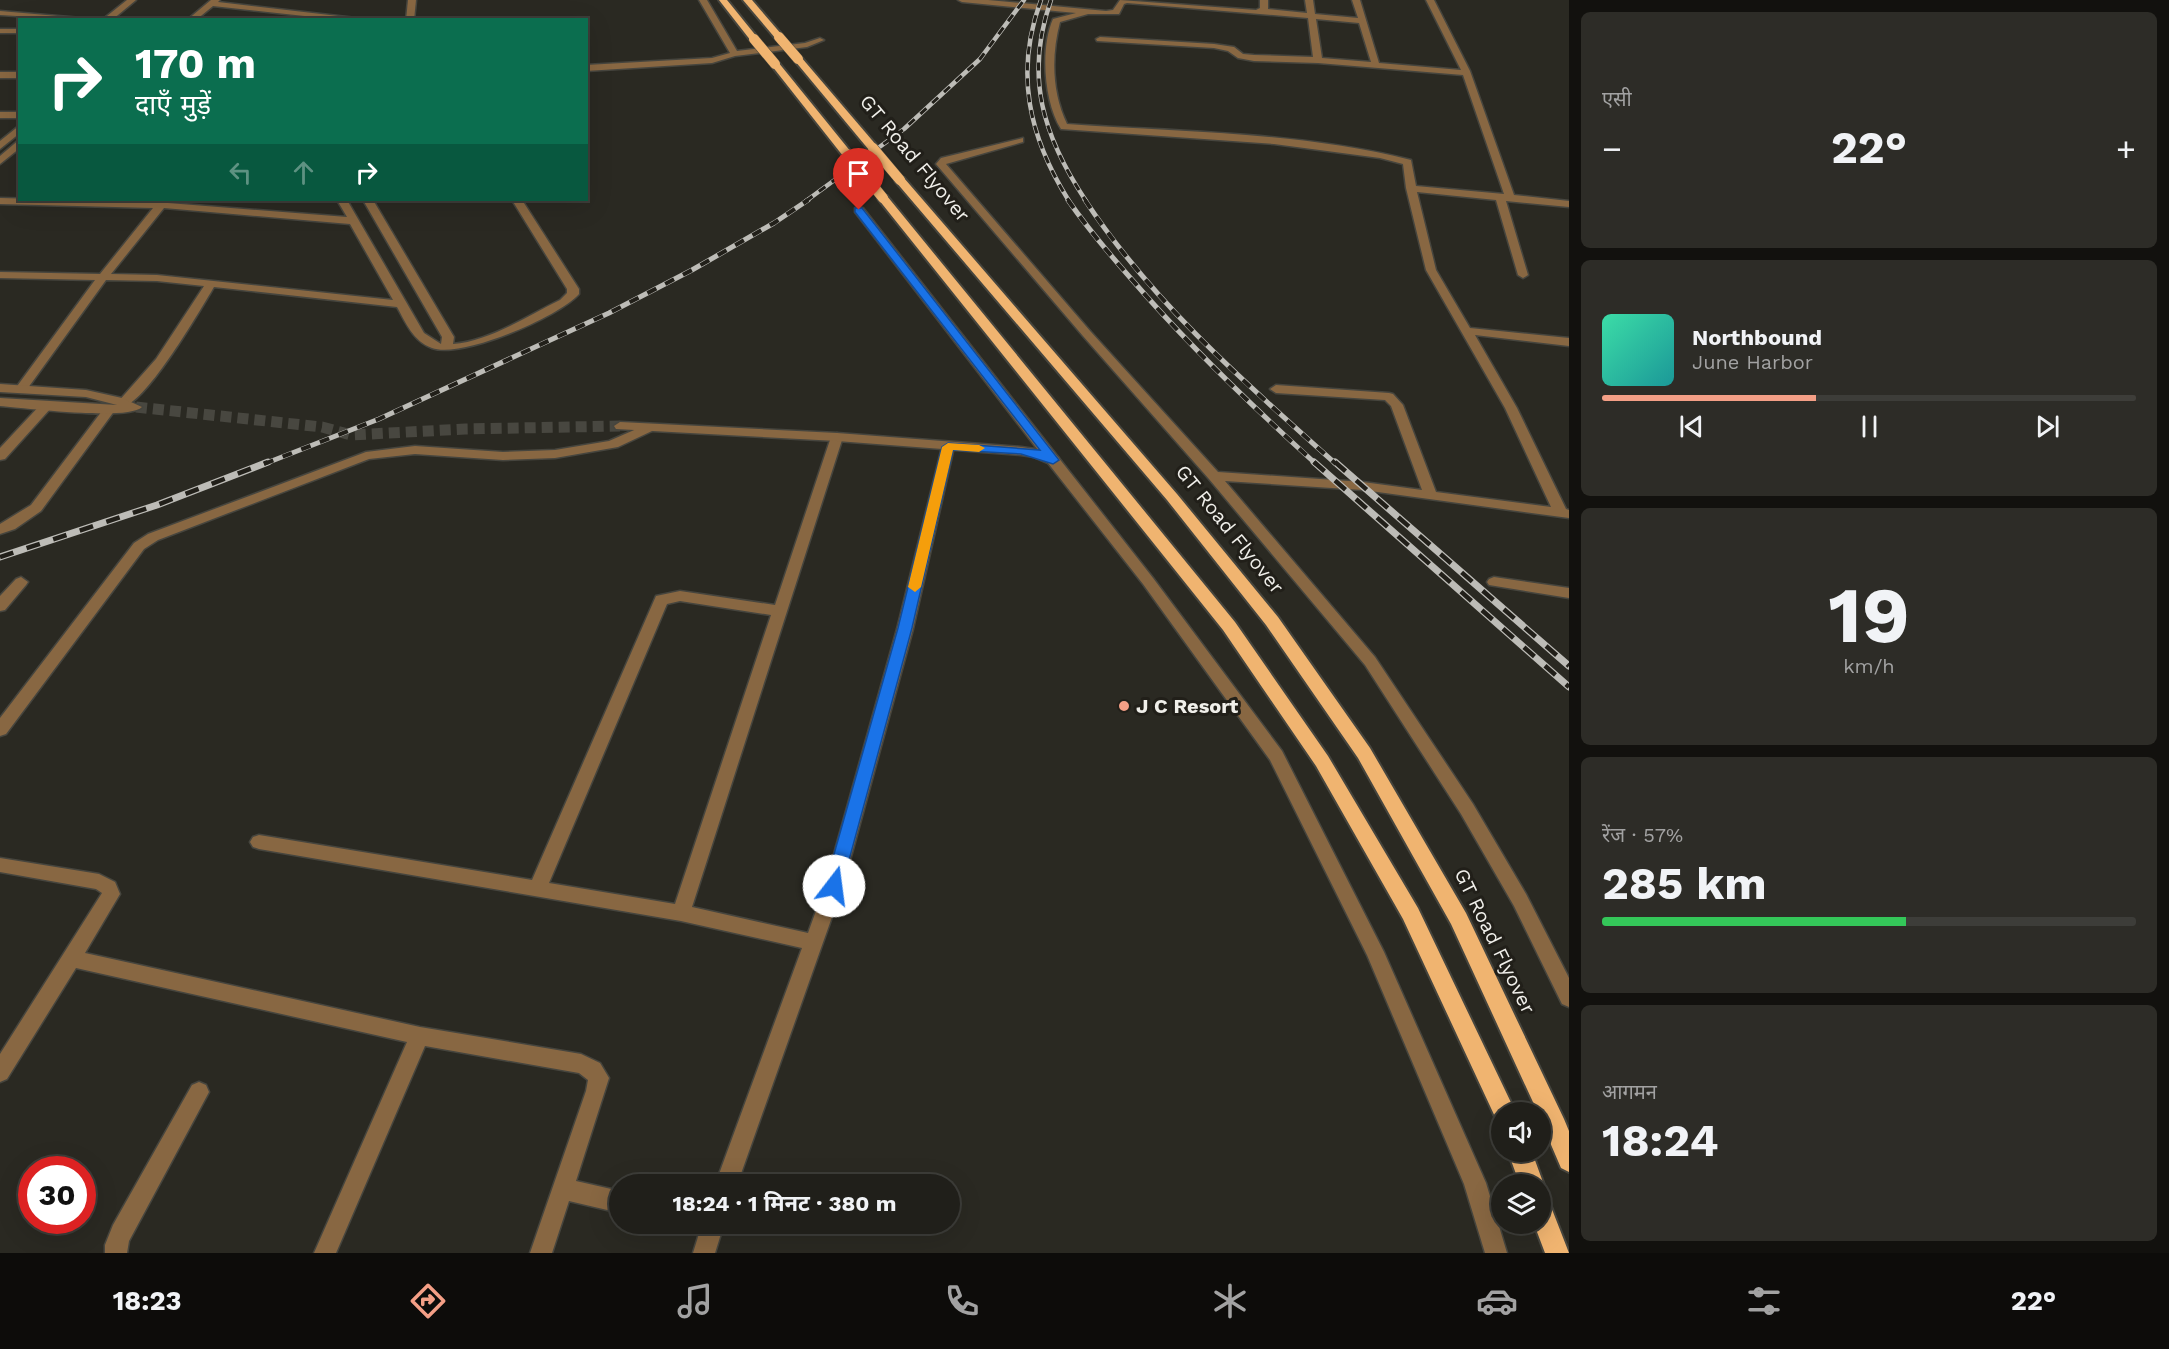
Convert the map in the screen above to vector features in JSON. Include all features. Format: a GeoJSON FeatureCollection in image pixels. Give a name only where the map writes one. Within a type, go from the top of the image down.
{"type":"FeatureCollection","features":[{"type":"Feature","properties":{"kind":"highway"},"geometry":{"type":"LineString","coordinates":[[723,0],[1229,626],[1322,761],[1411,914],[1500,1102]]}},
{"type":"Feature","properties":{"kind":"highway","name":"GT Road Flyover"},"geometry":{"type":"LineString","coordinates":[[747,0],[1179,506],[1272,621],[1364,753],[1459,919],[1556,1127],[1569,1160]]}},
{"type":"Feature","properties":{"kind":"highway"},"geometry":{"type":"LineString","coordinates":[[1550,1234],[1557,1253]]}},
{"type":"Feature","properties":{"kind":"street"},"geometry":{"type":"LineString","coordinates":[[109,18],[132,0]]}},
{"type":"Feature","properties":{"kind":"street"},"geometry":{"type":"LineString","coordinates":[[410,18],[412,0]]}},
{"type":"Feature","properties":{"kind":"street"},"geometry":{"type":"LineString","coordinates":[[703,0],[735,54]]}},
{"type":"Feature","properties":{"kind":"street"},"geometry":{"type":"LineString","coordinates":[[962,0],[1086,12],[1116,12],[1121,2],[1128,1],[1363,21]]}},
{"type":"Feature","properties":{"kind":"street"},"geometry":{"type":"LineString","coordinates":[[1262,11],[1264,0]]}},
{"type":"Feature","properties":{"kind":"street"},"geometry":{"type":"LineString","coordinates":[[1309,0],[1318,60]]}},
{"type":"Feature","properties":{"kind":"street"},"geometry":{"type":"LineString","coordinates":[[1356,0],[1376,66]]}},
{"type":"Feature","properties":{"kind":"street"},"geometry":{"type":"LineString","coordinates":[[1430,0],[1441,18],[1466,73],[1505,197],[1523,275]]}},
{"type":"Feature","properties":{"kind":"street"},"geometry":{"type":"LineString","coordinates":[[193,18],[213,2],[352,18]]}},
{"type":"Feature","properties":{"kind":"street"},"geometry":{"type":"LineString","coordinates":[[1086,12],[1056,21],[1051,37],[1048,73],[1060,122],[1064,127],[1274,141],[1399,158],[1409,163],[1411,188],[1429,266],[1465,332],[1511,408],[1565,513]]}},
{"type":"Feature","properties":{"kind":"street"},"geometry":{"type":"LineString","coordinates":[[0,13],[58,18]]}},
{"type":"Feature","properties":{"kind":"street"},"geometry":{"type":"LineString","coordinates":[[0,31],[18,31]]}},
{"type":"Feature","properties":{"kind":"street"},"geometry":{"type":"LineString","coordinates":[[1100,39],[1214,46],[1231,49],[1241,56],[1254,58],[1318,60],[1466,73]]}},
{"type":"Feature","properties":{"kind":"street"},"geometry":{"type":"LineString","coordinates":[[588,61],[735,54],[807,45],[820,40]]}},
{"type":"Feature","properties":{"kind":"street"},"geometry":{"type":"LineString","coordinates":[[588,68],[712,60],[735,54]]}},
{"type":"Feature","properties":{"kind":"street"},"geometry":{"type":"LineString","coordinates":[[0,70],[18,70]]}},
{"type":"Feature","properties":{"kind":"street"},"geometry":{"type":"LineString","coordinates":[[0,75],[18,75]]}},
{"type":"Feature","properties":{"kind":"street"},"geometry":{"type":"LineString","coordinates":[[0,115],[18,115]]}},
{"type":"Feature","properties":{"kind":"street"},"geometry":{"type":"LineString","coordinates":[[0,146],[18,130]]}},
{"type":"Feature","properties":{"kind":"street"},"geometry":{"type":"LineString","coordinates":[[1020,140],[944,160],[941,164],[1087,334],[1214,476],[1370,661],[1422,736],[1467,809],[1520,900],[1569,998]]}},
{"type":"Feature","properties":{"kind":"street"},"geometry":{"type":"LineString","coordinates":[[0,161],[18,144]]}},
{"type":"Feature","properties":{"kind":"street"},"geometry":{"type":"LineString","coordinates":[[1411,188],[1569,204]]}},
{"type":"Feature","properties":{"kind":"street"},"geometry":{"type":"LineString","coordinates":[[0,201],[18,201]]}},
{"type":"Feature","properties":{"kind":"street"},"geometry":{"type":"LineString","coordinates":[[21,389],[104,276],[164,201],[353,220]]}},
{"type":"Feature","properties":{"kind":"street"},"geometry":{"type":"LineString","coordinates":[[343,201],[419,335],[429,344],[446,348],[478,342],[564,303],[573,294],[573,289],[518,201]]}},
{"type":"Feature","properties":{"kind":"street"},"geometry":{"type":"LineString","coordinates":[[369,201],[448,337],[446,348]]}},
{"type":"Feature","properties":{"kind":"street"},"geometry":{"type":"LineString","coordinates":[[859,210],[1148,581],[1276,756],[1375,952],[1475,1183],[1496,1253]]}},
{"type":"Feature","properties":{"kind":"street"},"geometry":{"type":"LineString","coordinates":[[0,274],[104,276],[211,284],[403,304]]}},
{"type":"Feature","properties":{"kind":"street"},"geometry":{"type":"LineString","coordinates":[[0,402],[109,410],[129,405],[142,385],[165,358],[211,284]]}},
{"type":"Feature","properties":{"kind":"street"},"geometry":{"type":"LineString","coordinates":[[1465,332],[1569,342]]}},
{"type":"Feature","properties":{"kind":"street"},"geometry":{"type":"LineString","coordinates":[[0,388],[95,396],[129,405]]}},
{"type":"Feature","properties":{"kind":"street"},"geometry":{"type":"LineString","coordinates":[[1276,389],[1389,397],[1396,405],[1431,496]]}},
{"type":"Feature","properties":{"kind":"street"},"geometry":{"type":"LineString","coordinates":[[0,456],[47,405]]}},
{"type":"Feature","properties":{"kind":"street"},"geometry":{"type":"LineString","coordinates":[[0,529],[10,526],[36,508],[109,410]]}},
{"type":"Feature","properties":{"kind":"street"},"geometry":{"type":"LineString","coordinates":[[620,426],[837,437],[1021,451],[1037,453],[1053,460]]}},
{"type":"Feature","properties":{"kind":"street"},"geometry":{"type":"LineString","coordinates":[[0,730],[139,546],[153,537],[366,456],[389,451],[428,449],[521,456],[560,453],[619,445],[648,428]]}},
{"type":"Feature","properties":{"kind":"street"},"geometry":{"type":"LineString","coordinates":[[681,913],[837,437]]}},
{"type":"Feature","properties":{"kind":"street"},"geometry":{"type":"LineString","coordinates":[[730,1174],[834,886],[905,628],[948,447]]}},
{"type":"Feature","properties":{"kind":"street"},"geometry":{"type":"LineString","coordinates":[[1214,476],[1304,481],[1565,513]]}},
{"type":"Feature","properties":{"kind":"street"},"geometry":{"type":"LineString","coordinates":[[0,606],[21,582]]}},
{"type":"Feature","properties":{"kind":"street"},"geometry":{"type":"LineString","coordinates":[[1494,582],[1569,593]]}},
{"type":"Feature","properties":{"kind":"street"},"geometry":{"type":"LineString","coordinates":[[537,889],[661,600],[680,596],[780,611]]}},
{"type":"Feature","properties":{"kind":"street"},"geometry":{"type":"LineString","coordinates":[[259,843],[681,913],[815,943]]}},
{"type":"Feature","properties":{"kind":"street"},"geometry":{"type":"LineString","coordinates":[[0,865],[99,882],[110,887],[111,894],[0,1072]]}},
{"type":"Feature","properties":{"kind":"street"},"geometry":{"type":"LineString","coordinates":[[70,958],[420,1036],[581,1064],[593,1070],[599,1078],[541,1253]]}},
{"type":"Feature","properties":{"kind":"street"},"geometry":{"type":"LineString","coordinates":[[326,1253],[420,1036]]}},
{"type":"Feature","properties":{"kind":"street"},"geometry":{"type":"LineString","coordinates":[[116,1253],[116,1245],[121,1233],[199,1092]]}},
{"type":"Feature","properties":{"kind":"street"},"geometry":{"type":"LineString","coordinates":[[564,1189],[609,1199]]}},
{"type":"Feature","properties":{"kind":"street"},"geometry":{"type":"LineString","coordinates":[[704,1253],[710,1234]]}},
{"type":"Feature","properties":{"kind":"tunnel"},"geometry":{"type":"LineString","coordinates":[[136,407],[322,427],[351,435],[465,429],[620,426]]}},
{"type":"Feature","properties":{"kind":"railway"},"geometry":{"type":"LineString","coordinates":[[806,201],[904,129],[980,59],[1024,0]]}},
{"type":"Feature","properties":{"kind":"railway"},"geometry":{"type":"LineString","coordinates":[[1041,0],[1028,53],[1027,79],[1030,104],[1035,129],[1044,153],[1069,201]]}},
{"type":"Feature","properties":{"kind":"railway"},"geometry":{"type":"LineString","coordinates":[[1051,0],[1039,54],[1042,105],[1059,153],[1086,201]]}},
{"type":"Feature","properties":{"kind":"railway"},"geometry":{"type":"LineString","coordinates":[[264,464],[379,419],[609,313],[692,270],[774,223],[808,200]]}},
{"type":"Feature","properties":{"kind":"railway"},"geometry":{"type":"LineString","coordinates":[[1068,200],[1108,252],[1177,330],[1316,464]]}},
{"type":"Feature","properties":{"kind":"railway"},"geometry":{"type":"LineString","coordinates":[[1085,200],[1111,237],[1170,307],[1234,372],[1336,464]]}},
{"type":"Feature","properties":{"kind":"railway"},"geometry":{"type":"LineString","coordinates":[[0,557],[157,505],[268,462]]}},
{"type":"Feature","properties":{"kind":"railway"},"geometry":{"type":"LineString","coordinates":[[1314,462],[1569,687]]}},
{"type":"Feature","properties":{"kind":"railway"},"geometry":{"type":"LineString","coordinates":[[1335,462],[1569,666]]}},
{"type":"Feature","properties":{"kind":"slow traffic"},"geometry":{"type":"LineString","coordinates":[[915,587],[948,447],[979,448]]}},
{"type":"Feature","properties":{"kind":"place","name":"J C Resort"},"geometry":{"type":"Point","coordinates":[1124,706]}},
{"type":"Feature","properties":{"kind":"route"},"geometry":{"type":"LineString","coordinates":[[834,886],[905,628],[948,447],[1021,451],[1037,453],[1053,460],[859,210]]}}]}
